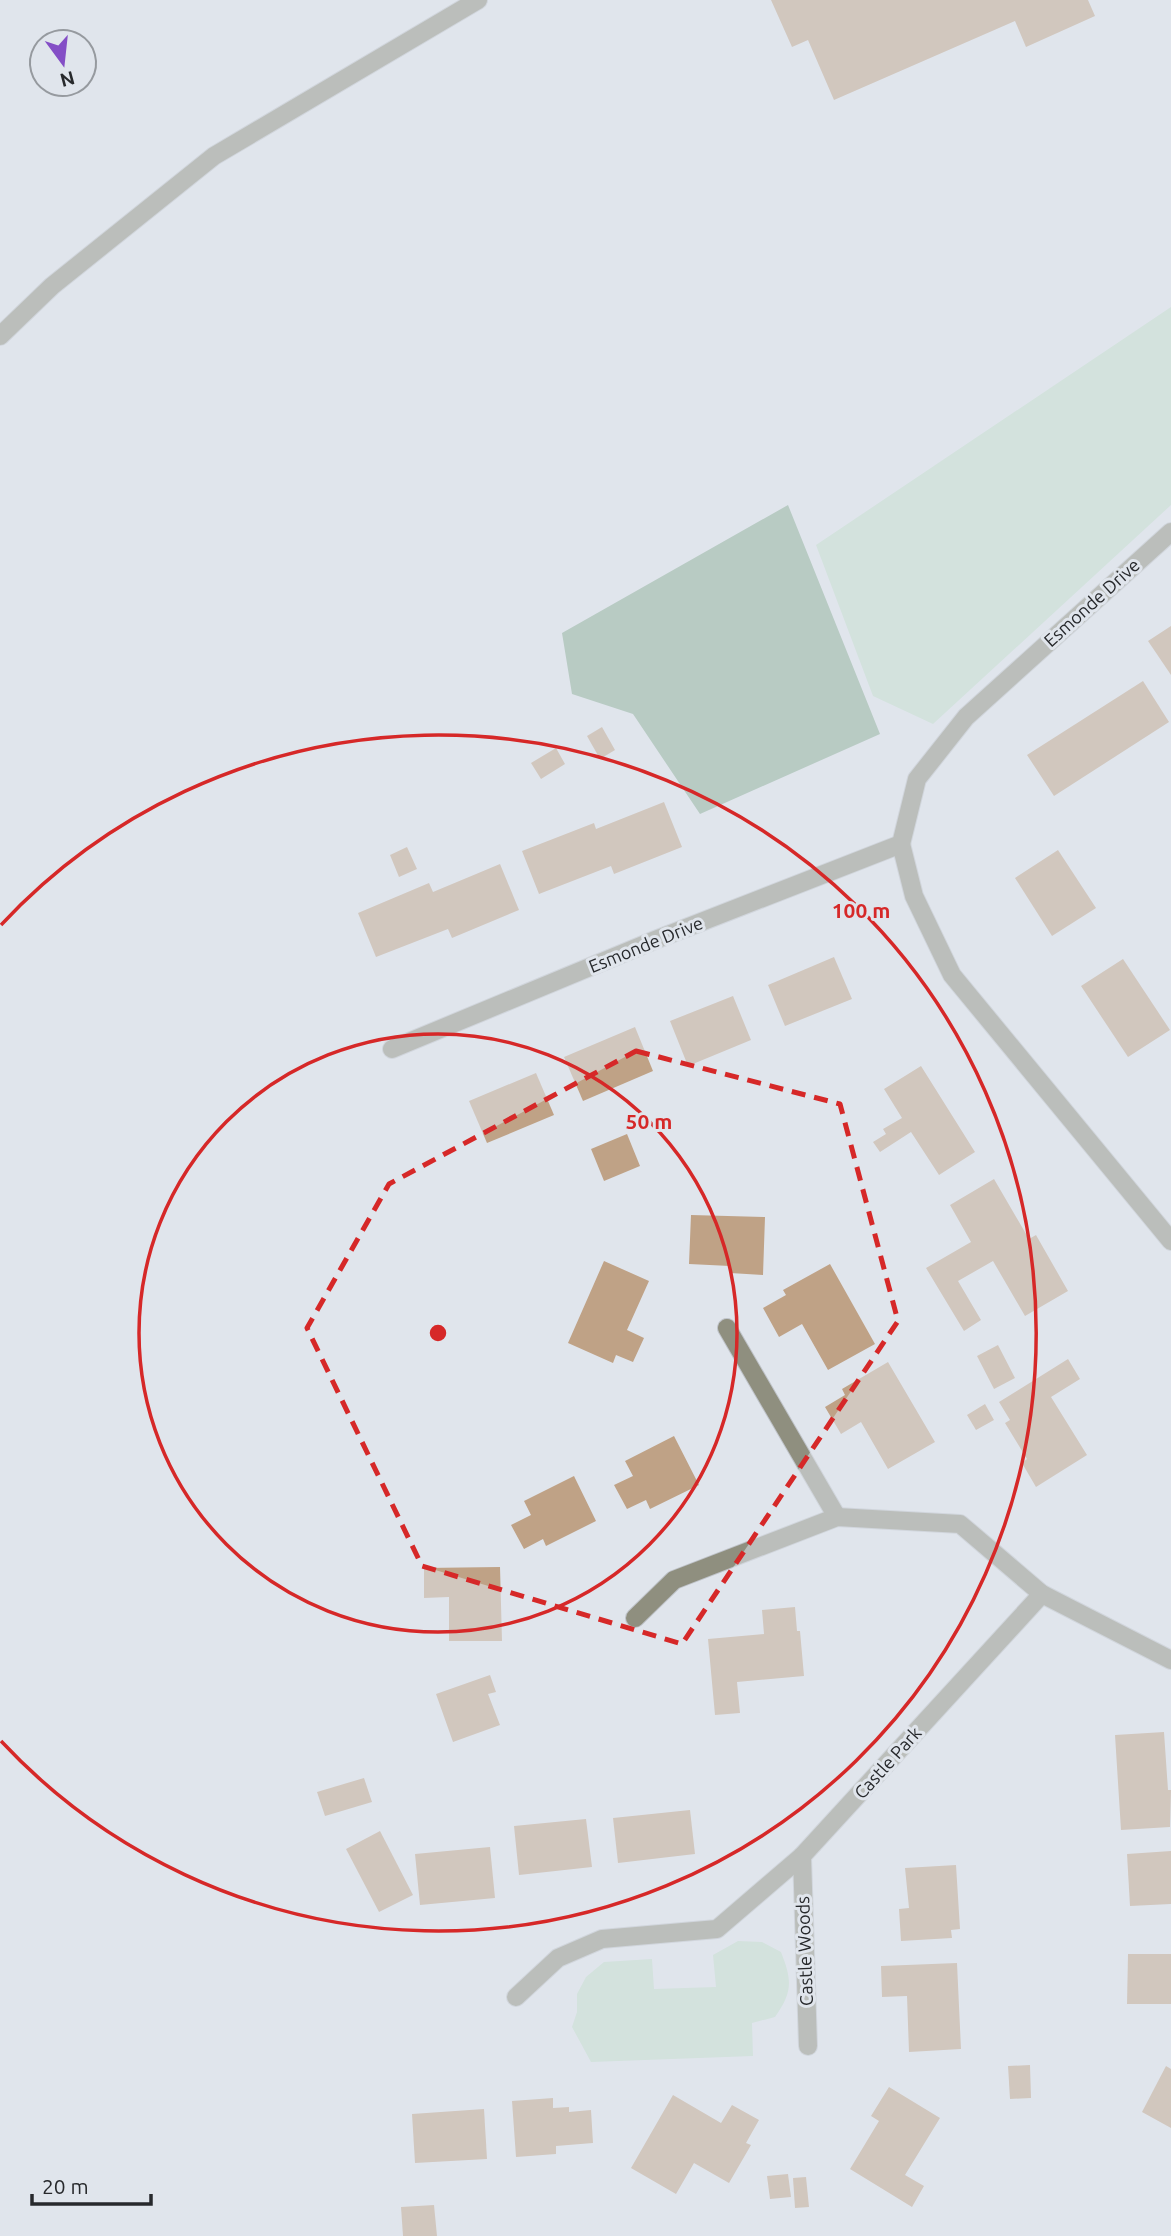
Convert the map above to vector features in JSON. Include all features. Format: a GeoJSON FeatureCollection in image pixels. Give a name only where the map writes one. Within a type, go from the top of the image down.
{"type":"FeatureCollection","features":[{"type":"Feature","properties":{"kind":"street"},"geometry":{"type":"LineString","coordinates":[[0,336],[52,286],[214,156],[478,0]]}},
{"type":"Feature","properties":{"kind":"street","name":"Esmonde Drive"},"geometry":{"type":"LineString","coordinates":[[1171,532],[966,717],[917,779],[901,844],[914,896],[952,975],[1171,1241]]}},
{"type":"Feature","properties":{"kind":"street","name":"Esmonde Drive"},"geometry":{"type":"LineString","coordinates":[[392,1049],[655,940],[901,844]]}},
{"type":"Feature","properties":{"kind":"street"},"geometry":{"type":"LineString","coordinates":[[727,1328],[837,1517]]}},
{"type":"Feature","properties":{"kind":"street"},"geometry":{"type":"LineString","coordinates":[[635,1618],[674,1580],[837,1517],[960,1524],[1042,1594],[1171,1660]]}},
{"type":"Feature","properties":{"kind":"street","name":"Castle Park"},"geometry":{"type":"LineString","coordinates":[[516,1997],[558,1958],[602,1939],[717,1929],[802,1856],[1042,1594]]}},
{"type":"Feature","properties":{"kind":"street","name":"Castle Woods"},"geometry":{"type":"LineString","coordinates":[[802,1856],[808,2046]]}},
{"type":"Feature","properties":{"kind":"highlighted area"},"geometry":{"type":"Polygon","coordinates":[[[636,1051],[840,1104],[898,1321],[682,1644],[422,1566],[307,1328],[389,1184],[636,1051]]]}},
{"type":"Feature","properties":{"kind":"green space"},"geometry":{"type":"Polygon","coordinates":[[[1171,307],[1171,505],[933,724],[873,696],[816,545],[1171,307]]]}},
{"type":"Feature","properties":{"kind":"green space"},"geometry":{"type":"Polygon","coordinates":[[[788,505],[880,734],[700,814],[633,714],[572,694],[562,633],[788,505]]]}},
{"type":"Feature","properties":{"kind":"green space"},"geometry":{"type":"Polygon","coordinates":[[[738,1941],[762,1942],[781,1952],[789,1978],[788,1993],[775,2017],[752,2023],[753,2056],[591,2062],[572,2027],[577,2012],[577,1994],[586,1977],[604,1962],[652,1959],[654,1989],[716,1987],[713,1955],[738,1941]]]}},
{"type":"Feature","properties":{"kind":"building"},"geometry":{"type":"Polygon","coordinates":[[[771,0],[1088,0],[1095,16],[1026,47],[1015,21],[834,100],[808,40],[792,47],[771,0]]]}},
{"type":"Feature","properties":{"kind":"building"},"geometry":{"type":"Polygon","coordinates":[[[1171,626],[1171,675],[1148,641],[1171,626]]]}},
{"type":"Feature","properties":{"kind":"building"},"geometry":{"type":"Polygon","coordinates":[[[1143,681],[1169,722],[1054,796],[1027,755],[1143,681]]]}},
{"type":"Feature","properties":{"kind":"building"},"geometry":{"type":"Polygon","coordinates":[[[602,727],[615,750],[600,759],[587,736],[602,727]]]}},
{"type":"Feature","properties":{"kind":"building"},"geometry":{"type":"Polygon","coordinates":[[[556,748],[565,764],[541,779],[531,763],[556,748]]]}},
{"type":"Feature","properties":{"kind":"building"},"geometry":{"type":"Polygon","coordinates":[[[664,802],[682,847],[614,874],[611,866],[539,894],[522,851],[594,823],[596,829],[664,802]]]}},
{"type":"Feature","properties":{"kind":"building"},"geometry":{"type":"Polygon","coordinates":[[[407,847],[417,869],[399,877],[390,855],[407,847]]]}},
{"type":"Feature","properties":{"kind":"building"},"geometry":{"type":"Polygon","coordinates":[[[1058,850],[1096,908],[1052,936],[1015,878],[1058,850]]]}},
{"type":"Feature","properties":{"kind":"building"},"geometry":{"type":"Polygon","coordinates":[[[500,864],[519,910],[452,938],[448,929],[376,957],[358,913],[429,883],[433,892],[500,864]]]}},
{"type":"Feature","properties":{"kind":"building"},"geometry":{"type":"Polygon","coordinates":[[[834,957],[852,999],[785,1026],[768,985],[834,957]]]}},
{"type":"Feature","properties":{"kind":"building"},"geometry":{"type":"Polygon","coordinates":[[[1123,959],[1170,1030],[1128,1057],[1081,986],[1123,959]]]}},
{"type":"Feature","properties":{"kind":"building"},"geometry":{"type":"Polygon","coordinates":[[[733,996],[751,1040],[688,1066],[670,1021],[733,996]]]}},
{"type":"Feature","properties":{"kind":"building"},"geometry":{"type":"Polygon","coordinates":[[[635,1027],[653,1071],[583,1101],[564,1057],[635,1027]]]}},
{"type":"Feature","properties":{"kind":"building"},"geometry":{"type":"Polygon","coordinates":[[[921,1066],[975,1152],[939,1175],[911,1132],[880,1152],[873,1142],[886,1134],[883,1129],[902,1118],[884,1089],[921,1066]]]}},
{"type":"Feature","properties":{"kind":"building"},"geometry":{"type":"Polygon","coordinates":[[[536,1073],[554,1115],[487,1143],[469,1101],[536,1073]]]}},
{"type":"Feature","properties":{"kind":"building"},"geometry":{"type":"Polygon","coordinates":[[[627,1134],[640,1166],[604,1181],[591,1149],[627,1134]]]}},
{"type":"Feature","properties":{"kind":"building"},"geometry":{"type":"Polygon","coordinates":[[[994,1179],[1029,1239],[1036,1235],[1068,1291],[1025,1316],[993,1261],[958,1281],[981,1320],[964,1331],[926,1268],[971,1242],[950,1205],[994,1179]]]}},
{"type":"Feature","properties":{"kind":"building"},"geometry":{"type":"Polygon","coordinates":[[[691,1215],[765,1217],[763,1275],[730,1273],[730,1266],[689,1264],[691,1215]]]}},
{"type":"Feature","properties":{"kind":"building"},"geometry":{"type":"Polygon","coordinates":[[[604,1261],[649,1281],[627,1330],[644,1338],[633,1362],[616,1355],[613,1363],[568,1343],[604,1261]]]}},
{"type":"Feature","properties":{"kind":"building"},"geometry":{"type":"Polygon","coordinates":[[[830,1264],[875,1344],[828,1370],[802,1324],[779,1337],[763,1308],[786,1295],[783,1290],[830,1264]]]}},
{"type":"Feature","properties":{"kind":"building"},"geometry":{"type":"Polygon","coordinates":[[[998,1345],[1015,1378],[994,1389],[977,1356],[998,1345]]]}},
{"type":"Feature","properties":{"kind":"building"},"geometry":{"type":"Polygon","coordinates":[[[1068,1359],[1080,1379],[1051,1397],[1087,1455],[1036,1487],[1022,1463],[1027,1459],[1005,1423],[1010,1420],[999,1402],[1068,1359]]]}},
{"type":"Feature","properties":{"kind":"building"},"geometry":{"type":"Polygon","coordinates":[[[888,1362],[935,1442],[888,1469],[861,1422],[841,1434],[825,1407],[845,1395],[842,1389],[888,1362]]]}},
{"type":"Feature","properties":{"kind":"building"},"geometry":{"type":"Polygon","coordinates":[[[985,1404],[994,1420],[976,1430],[967,1415],[985,1404]]]}},
{"type":"Feature","properties":{"kind":"building"},"geometry":{"type":"Polygon","coordinates":[[[674,1436],[699,1485],[650,1509],[646,1500],[627,1509],[614,1485],[633,1476],[625,1461],[674,1436]]]}},
{"type":"Feature","properties":{"kind":"building"},"geometry":{"type":"Polygon","coordinates":[[[574,1476],[596,1521],[546,1546],[543,1539],[524,1549],[511,1525],[531,1515],[524,1501],[574,1476]]]}},
{"type":"Feature","properties":{"kind":"building"},"geometry":{"type":"Polygon","coordinates":[[[500,1567],[502,1641],[449,1641],[449,1597],[424,1598],[424,1568],[500,1567]]]}},
{"type":"Feature","properties":{"kind":"building"},"geometry":{"type":"Polygon","coordinates":[[[795,1607],[804,1676],[737,1682],[740,1713],[715,1715],[708,1639],[764,1634],[762,1610],[795,1607]]]}},
{"type":"Feature","properties":{"kind":"building"},"geometry":{"type":"Polygon","coordinates":[[[490,1675],[496,1692],[488,1694],[500,1725],[453,1742],[436,1694],[490,1675]]]}},
{"type":"Feature","properties":{"kind":"building"},"geometry":{"type":"Polygon","coordinates":[[[1164,1732],[1168,1790],[1171,1790],[1170,1827],[1121,1830],[1115,1735],[1164,1732]]]}},
{"type":"Feature","properties":{"kind":"building"},"geometry":{"type":"Polygon","coordinates":[[[364,1778],[372,1802],[325,1816],[317,1792],[364,1778]]]}},
{"type":"Feature","properties":{"kind":"building"},"geometry":{"type":"Polygon","coordinates":[[[690,1810],[695,1854],[618,1863],[613,1818],[690,1810]]]}},
{"type":"Feature","properties":{"kind":"building"},"geometry":{"type":"Polygon","coordinates":[[[586,1819],[592,1867],[519,1875],[514,1826],[586,1819]]]}},
{"type":"Feature","properties":{"kind":"building"},"geometry":{"type":"Polygon","coordinates":[[[380,1831],[413,1895],[379,1912],[346,1849],[380,1831]]]}},
{"type":"Feature","properties":{"kind":"building"},"geometry":{"type":"Polygon","coordinates":[[[490,1847],[495,1898],[420,1905],[415,1854],[490,1847]]]}},
{"type":"Feature","properties":{"kind":"building"},"geometry":{"type":"Polygon","coordinates":[[[1171,1851],[1171,1904],[1130,1906],[1127,1854],[1171,1851]]]}},
{"type":"Feature","properties":{"kind":"building"},"geometry":{"type":"Polygon","coordinates":[[[956,1865],[960,1929],[951,1930],[952,1938],[901,1941],[899,1909],[909,1908],[905,1868],[956,1865]]]}},
{"type":"Feature","properties":{"kind":"building"},"geometry":{"type":"Polygon","coordinates":[[[1128,1954],[1171,1954],[1171,2004],[1127,2004],[1128,1954]]]}},
{"type":"Feature","properties":{"kind":"building"},"geometry":{"type":"Polygon","coordinates":[[[957,1963],[961,2049],[909,2052],[907,1996],[882,1997],[881,1966],[957,1963]]]}},
{"type":"Feature","properties":{"kind":"building"},"geometry":{"type":"Polygon","coordinates":[[[1030,2065],[1031,2098],[1010,2099],[1008,2066],[1030,2065]]]}},
{"type":"Feature","properties":{"kind":"building"},"geometry":{"type":"Polygon","coordinates":[[[1166,2066],[1171,2069],[1171,2128],[1142,2112],[1166,2066]]]}},
{"type":"Feature","properties":{"kind":"building"},"geometry":{"type":"Polygon","coordinates":[[[889,2087],[940,2118],[905,2175],[924,2186],[912,2207],[850,2169],[879,2121],[871,2116],[889,2087]]]}},
{"type":"Feature","properties":{"kind":"building"},"geometry":{"type":"Polygon","coordinates":[[[673,2095],[721,2123],[732,2105],[759,2120],[746,2143],[751,2145],[729,2183],[694,2163],[676,2194],[631,2168],[673,2095]]]}},
{"type":"Feature","properties":{"kind":"building"},"geometry":{"type":"Polygon","coordinates":[[[553,2098],[553,2108],[569,2107],[569,2112],[591,2110],[593,2143],[556,2146],[556,2154],[516,2157],[512,2101],[553,2098]]]}},
{"type":"Feature","properties":{"kind":"building"},"geometry":{"type":"Polygon","coordinates":[[[484,2109],[487,2159],[415,2163],[412,2114],[484,2109]]]}},
{"type":"Feature","properties":{"kind":"building"},"geometry":{"type":"Polygon","coordinates":[[[788,2174],[791,2197],[770,2199],[767,2176],[788,2174]]]}},
{"type":"Feature","properties":{"kind":"building"},"geometry":{"type":"Polygon","coordinates":[[[806,2177],[809,2207],[795,2208],[793,2178],[806,2177]]]}},
{"type":"Feature","properties":{"kind":"building"},"geometry":{"type":"Polygon","coordinates":[[[434,2205],[437,2236],[403,2236],[401,2207],[434,2205]]]}}]}
